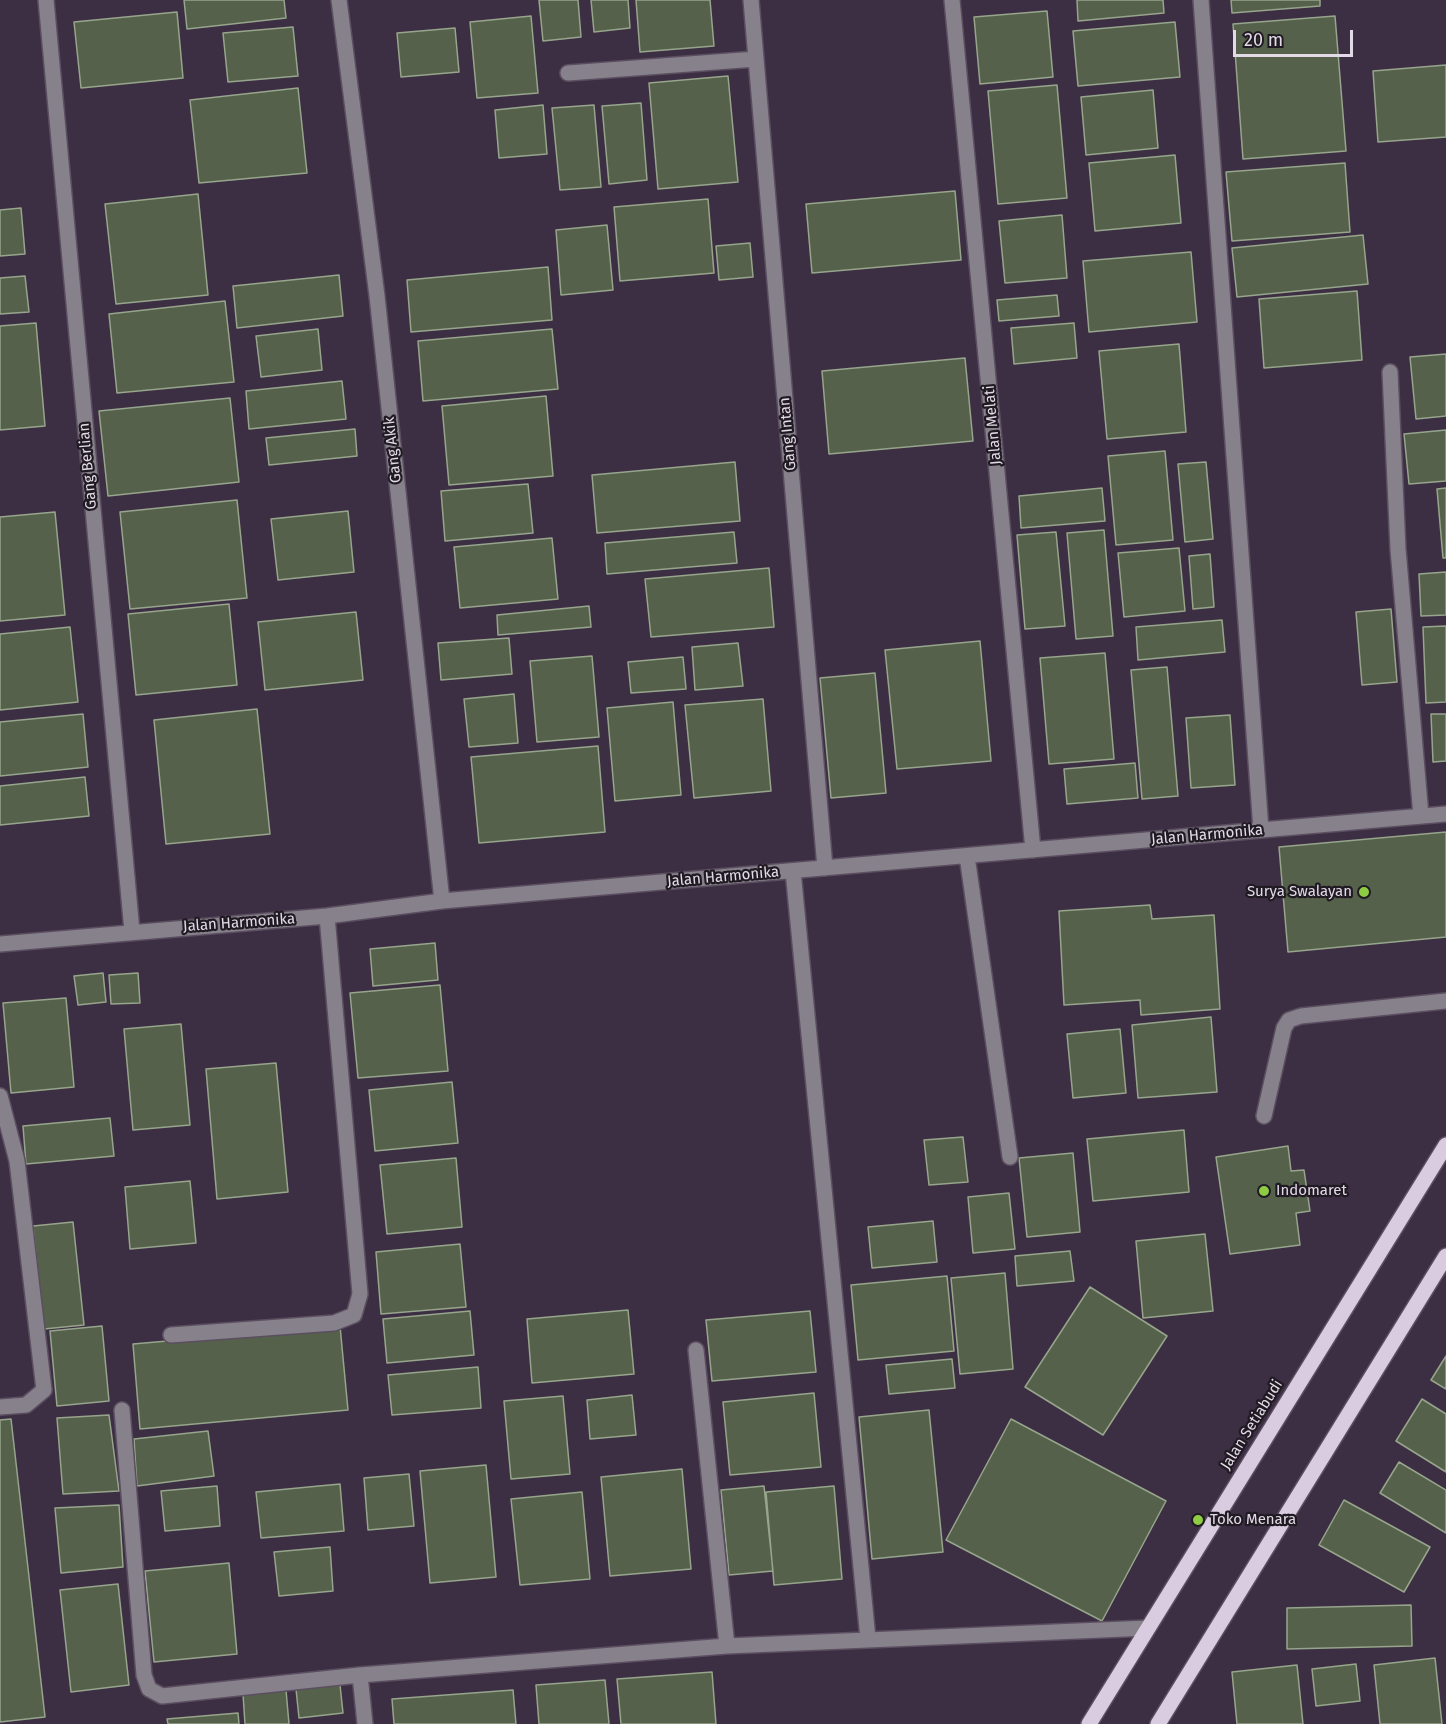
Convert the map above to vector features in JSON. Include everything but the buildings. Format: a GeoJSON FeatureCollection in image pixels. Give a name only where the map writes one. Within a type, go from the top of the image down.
{"type":"FeatureCollection","features":[{"type":"Feature","properties":{"kind":"main road","name":"Jalan Setiabudi"},"geometry":{"type":"LineString","coordinates":[[1089,1724],[1446,1145]]}},
{"type":"Feature","properties":{"kind":"main road"},"geometry":{"type":"LineString","coordinates":[[1158,1724],[1442,1274],[1446,1256]]}},
{"type":"Feature","properties":{"kind":"street","name":"Gang Berlian"},"geometry":{"type":"LineString","coordinates":[[46,0],[132,931]]}},
{"type":"Feature","properties":{"kind":"street","name":"Gang Akik"},"geometry":{"type":"LineString","coordinates":[[339,0],[378,308],[442,901]]}},
{"type":"Feature","properties":{"kind":"street","name":"Gang Intan"},"geometry":{"type":"LineString","coordinates":[[751,0],[825,868]]}},
{"type":"Feature","properties":{"kind":"street","name":"Jalan Melati"},"geometry":{"type":"LineString","coordinates":[[952,0],[1033,850]]}},
{"type":"Feature","properties":{"kind":"street"},"geometry":{"type":"LineString","coordinates":[[1201,0],[1261,830]]}},
{"type":"Feature","properties":{"kind":"street"},"geometry":{"type":"LineString","coordinates":[[568,73],[756,59]]}},
{"type":"Feature","properties":{"kind":"street"},"geometry":{"type":"LineString","coordinates":[[1390,372],[1398,549],[1421,816]]}},
{"type":"Feature","properties":{"kind":"street","name":"Jalan Harmonika"},"geometry":{"type":"LineString","coordinates":[[0,944],[327,916],[442,901],[1446,814]]}},
{"type":"Feature","properties":{"kind":"street"},"geometry":{"type":"LineString","coordinates":[[967,856],[1011,1156]]}},
{"type":"Feature","properties":{"kind":"street"},"geometry":{"type":"LineString","coordinates":[[793,871],[868,1639]]}},
{"type":"Feature","properties":{"kind":"street"},"geometry":{"type":"LineString","coordinates":[[171,1335],[334,1323],[354,1315],[360,1294],[327,916]]}},
{"type":"Feature","properties":{"kind":"street"},"geometry":{"type":"LineString","coordinates":[[1264,1116],[1284,1028],[1289,1020],[1301,1016],[1446,1001]]}},
{"type":"Feature","properties":{"kind":"street"},"geometry":{"type":"LineString","coordinates":[[0,1096],[17,1161],[44,1390],[26,1404],[0,1407]]}},
{"type":"Feature","properties":{"kind":"street"},"geometry":{"type":"LineString","coordinates":[[696,1350],[727,1646]]}},
{"type":"Feature","properties":{"kind":"street"},"geometry":{"type":"LineString","coordinates":[[122,1410],[144,1675],[149,1689],[162,1696],[360,1675],[727,1646],[1148,1628]]}},
{"type":"Feature","properties":{"kind":"street"},"geometry":{"type":"LineString","coordinates":[[360,1675],[365,1724]]}},
{"type":"Feature","properties":{"kind":"place","name":"Surya Swalayan"},"geometry":{"type":"Point","coordinates":[1364,892]}},
{"type":"Feature","properties":{"kind":"place","name":"Indomaret"},"geometry":{"type":"Point","coordinates":[1264,1191]}},
{"type":"Feature","properties":{"kind":"place","name":"Toko Menara"},"geometry":{"type":"Point","coordinates":[1198,1520]}}]}
